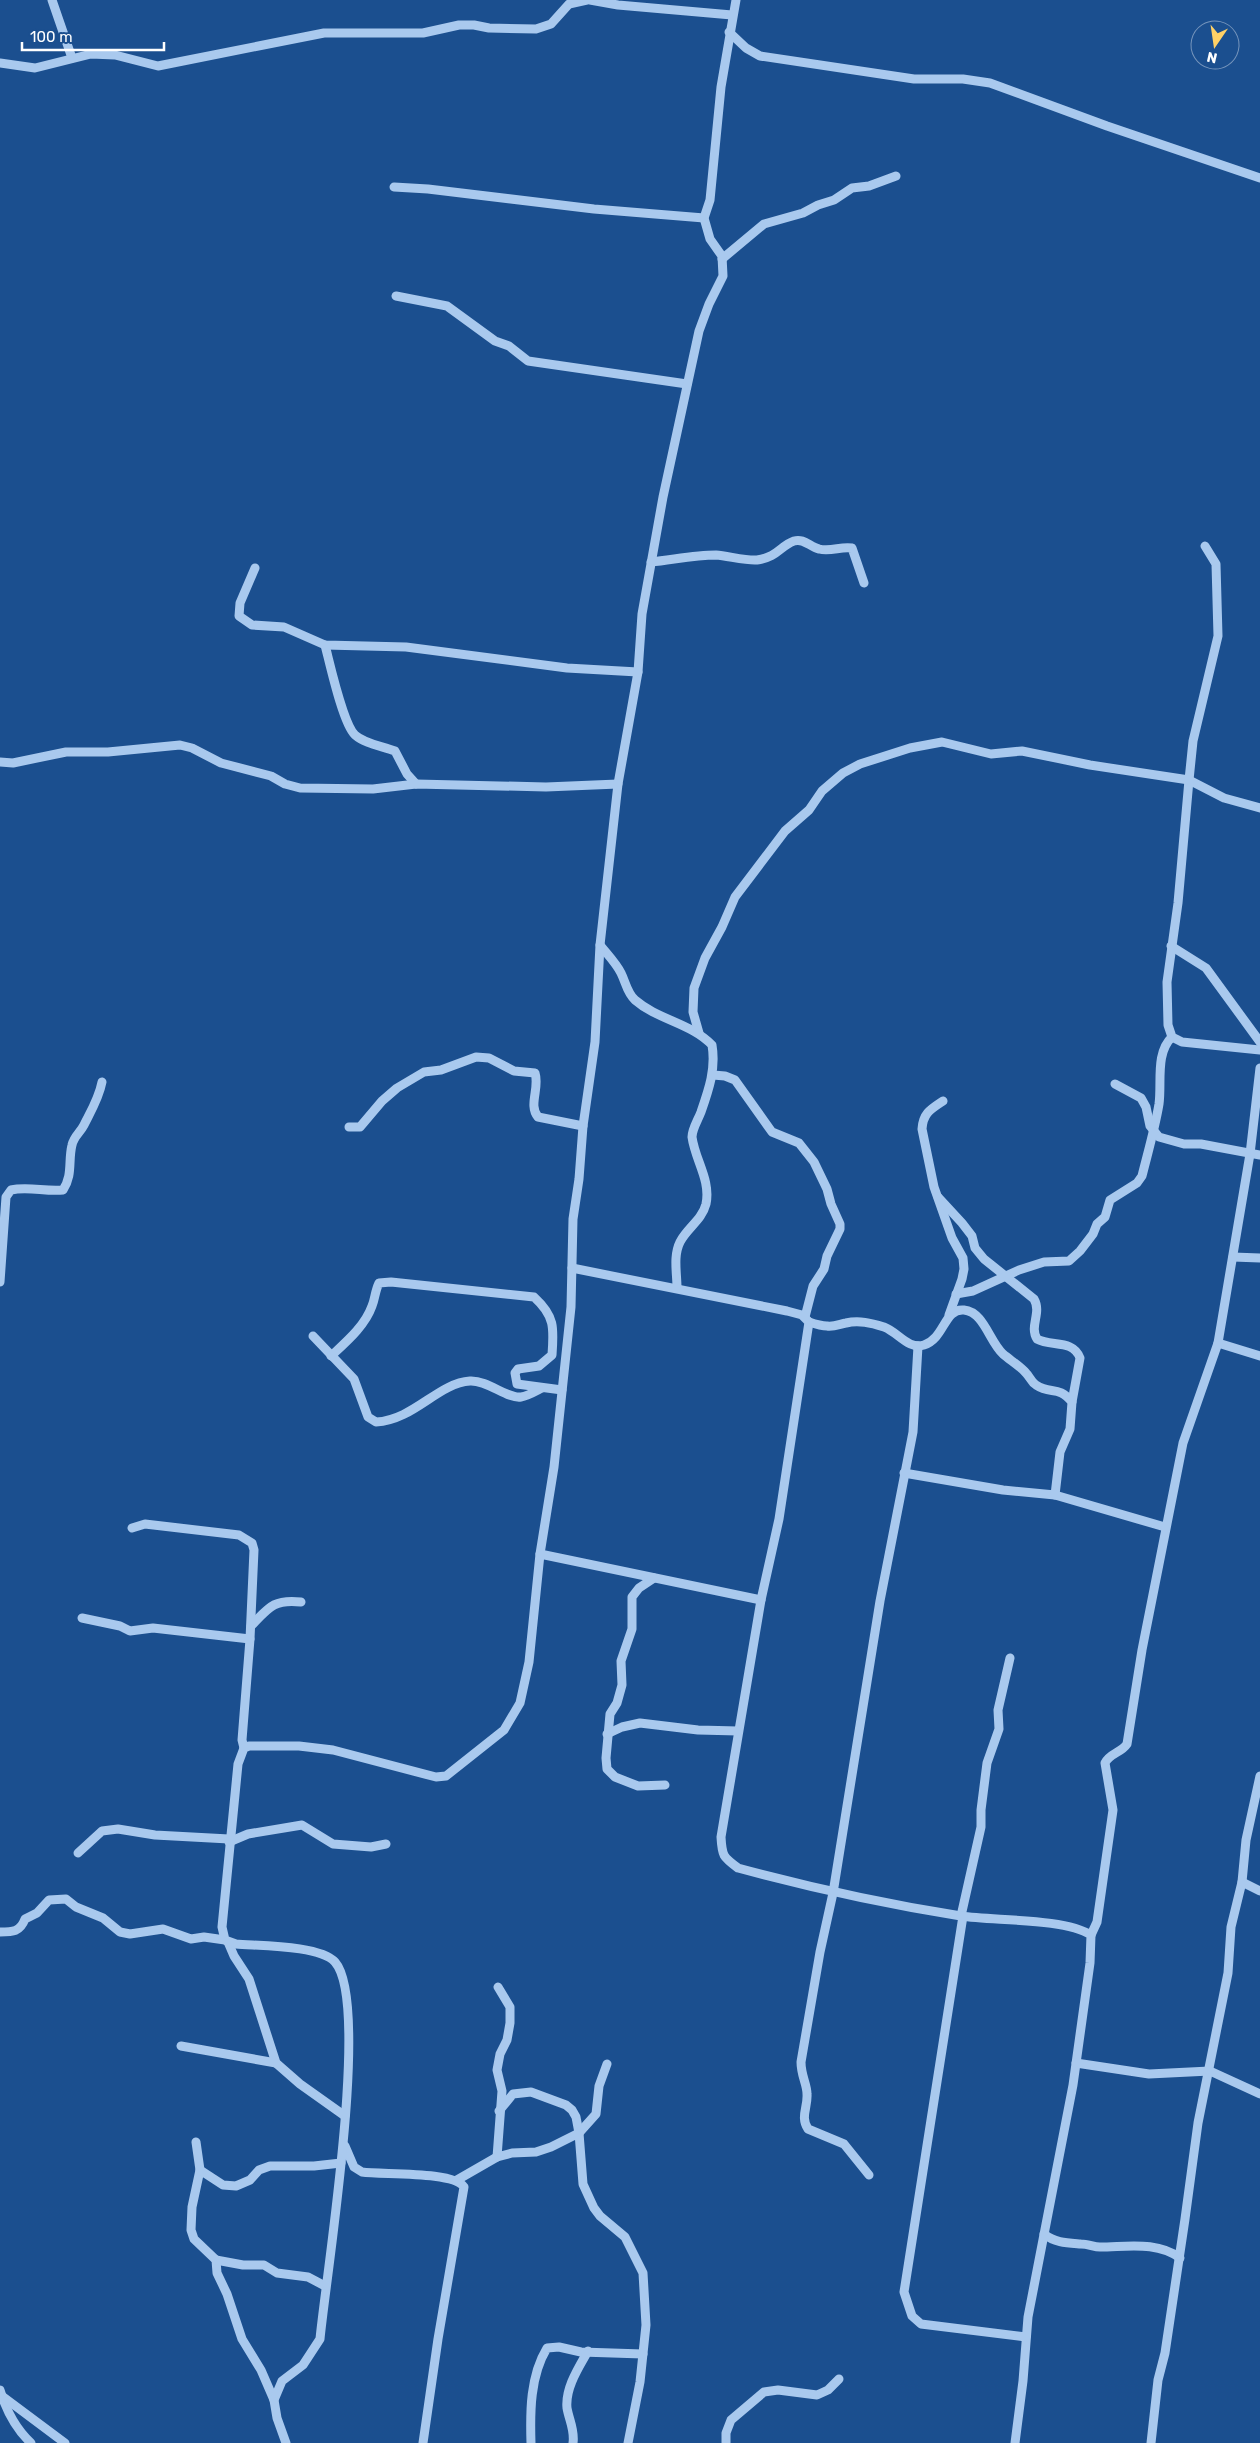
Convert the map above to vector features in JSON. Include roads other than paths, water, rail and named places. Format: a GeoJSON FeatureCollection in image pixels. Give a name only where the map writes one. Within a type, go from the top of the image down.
{"type":"FeatureCollection","features":[{"type":"Feature","properties":{"kind":"street"},"geometry":{"type":"LineString","coordinates":[[52,0],[72,58]]}},
{"type":"Feature","properties":{"kind":"street"},"geometry":{"type":"LineString","coordinates":[[0,63],[35,68],[91,54],[114,54],[158,66],[324,33],[423,33],[466,25],[489,28],[536,29],[551,24],[569,4],[588,0],[618,5],[656,4],[732,15]]}},
{"type":"Feature","properties":{"kind":"street"},"geometry":{"type":"LineString","coordinates":[[244,1748],[249,1746],[299,1746],[332,1750],[436,1777],[446,1776],[455,1771],[464,1761],[504,1730],[520,1703],[530,1662],[540,1554],[554,1467],[572,1268],[573,1219],[579,1179],[583,1126],[595,1042],[600,945],[618,784],[638,672],[642,614],[699,331],[708,304],[723,276],[722,259],[710,239],[704,218],[710,200],[721,87],[736,0]]}},
{"type":"Feature","properties":{"kind":"street"},"geometry":{"type":"LineString","coordinates":[[730,32],[746,48],[760,56],[914,79],[964,78],[990,83],[1098,123],[1260,178]]}},
{"type":"Feature","properties":{"kind":"street"},"geometry":{"type":"LineString","coordinates":[[722,259],[764,224],[803,214],[818,205],[834,200],[852,188],[870,186],[896,176]]}},
{"type":"Feature","properties":{"kind":"street"},"geometry":{"type":"LineString","coordinates":[[394,187],[428,189],[594,209],[704,218]]}},
{"type":"Feature","properties":{"kind":"street"},"geometry":{"type":"LineString","coordinates":[[396,296],[447,306],[496,342],[509,346],[528,361],[687,384]]}},
{"type":"Feature","properties":{"kind":"street"},"geometry":{"type":"LineString","coordinates":[[651,562],[714,555],[735,556],[755,560],[773,557],[794,541],[804,541],[817,549],[852,548],[864,583]]}},
{"type":"Feature","properties":{"kind":"street"},"geometry":{"type":"LineString","coordinates":[[1204,546],[1216,564],[1218,636],[1194,741],[1178,903],[1167,982],[1168,1025],[1172,1037],[1176,1040],[1260,1050]]}},
{"type":"Feature","properties":{"kind":"street"},"geometry":{"type":"LineString","coordinates":[[255,568],[240,603],[240,616],[252,625],[284,627],[325,646],[406,647],[567,668],[638,672]]}},
{"type":"Feature","properties":{"kind":"street"},"geometry":{"type":"LineString","coordinates":[[325,646],[345,718],[353,734],[363,741],[395,751],[406,774],[416,784]]}},
{"type":"Feature","properties":{"kind":"street"},"geometry":{"type":"LineString","coordinates":[[699,1032],[693,1012],[694,988],[705,958],[722,927],[730,905],[785,831],[809,810],[822,791],[843,773],[860,764],[910,748],[942,742],[991,754],[1022,751],[1090,765],[1189,780],[1224,798],[1260,808]]}},
{"type":"Feature","properties":{"kind":"street"},"geometry":{"type":"LineString","coordinates":[[0,762],[12,763],[66,752],[108,752],[180,745],[192,748],[221,763],[271,776],[285,784],[300,788],[373,789],[416,784],[546,787],[618,784]]}},
{"type":"Feature","properties":{"kind":"street"},"geometry":{"type":"LineString","coordinates":[[600,945],[616,965],[629,994],[635,1000],[656,1014],[699,1032],[712,1045],[713,1075],[692,1135],[702,1167],[707,1197],[705,1207],[698,1220],[680,1242],[677,1288]]}},
{"type":"Feature","properties":{"kind":"street"},"geometry":{"type":"LineString","coordinates":[[1171,946],[1206,968],[1260,1042]]}},
{"type":"Feature","properties":{"kind":"street"},"geometry":{"type":"LineString","coordinates":[[956,1294],[973,1291],[1044,1262],[1069,1261],[1080,1251],[1093,1234],[1097,1224],[1107,1214],[1110,1200],[1137,1183],[1142,1176],[1159,1102],[1159,1078],[1164,1050],[1172,1037]]}},
{"type":"Feature","properties":{"kind":"street"},"geometry":{"type":"LineString","coordinates":[[349,1127],[360,1127],[382,1101],[397,1088],[424,1072],[441,1070],[476,1057],[489,1058],[514,1071],[536,1073],[537,1084],[534,1112],[538,1118],[583,1126]]}},
{"type":"Feature","properties":{"kind":"street"},"geometry":{"type":"LineString","coordinates":[[1015,2443],[1028,2317],[1076,2063],[1090,1963],[1091,1935],[1097,1922],[1113,1810],[1113,1798],[1106,1763],[1110,1755],[1123,1750],[1127,1744],[1165,1527],[1184,1443],[1218,1343],[1250,1154],[1260,1068]]}},
{"type":"Feature","properties":{"kind":"street"},"geometry":{"type":"LineString","coordinates":[[713,1075],[725,1076],[735,1080],[772,1132],[799,1143],[814,1162],[827,1189],[830,1204],[840,1224],[840,1229],[827,1256],[824,1269],[813,1286],[779,1519],[761,1600],[721,1837],[722,1854],[725,1859],[738,1868],[833,1893],[962,1916],[1072,1926],[1091,1935]]}},
{"type":"Feature","properties":{"kind":"street"},"geometry":{"type":"LineString","coordinates":[[0,1282],[6,1197],[11,1190],[19,1188],[63,1190],[69,1181],[75,1134],[83,1127],[88,1113],[96,1103],[102,1082]]}},
{"type":"Feature","properties":{"kind":"street"},"geometry":{"type":"LineString","coordinates":[[1115,1084],[1141,1098],[1153,1133],[1167,1140],[1260,1155]]}},
{"type":"Feature","properties":{"kind":"street"},"geometry":{"type":"LineString","coordinates":[[572,1268],[677,1288],[827,1326],[856,1321],[866,1322],[886,1328],[908,1343],[918,1346],[935,1340],[944,1327],[949,1315],[964,1269],[963,1258],[952,1238],[928,1164],[922,1129],[923,1119],[927,1112],[943,1101]]}},
{"type":"Feature","properties":{"kind":"street"},"geometry":{"type":"LineString","coordinates":[[938,1197],[972,1236],[975,1248],[1004,1277],[1034,1299],[1038,1307],[1034,1331],[1037,1339],[1071,1347],[1078,1352],[1080,1358],[1072,1402],[1070,1429],[1060,1452],[1055,1495]]}},
{"type":"Feature","properties":{"kind":"street"},"geometry":{"type":"LineString","coordinates":[[1232,1256],[1260,1258]]}},
{"type":"Feature","properties":{"kind":"street"},"geometry":{"type":"LineString","coordinates":[[332,1356],[348,1340],[366,1317],[372,1307],[379,1283],[400,1283],[534,1297],[544,1306],[554,1326],[552,1356],[539,1366],[518,1369],[515,1380],[517,1384],[562,1390]]}},
{"type":"Feature","properties":{"kind":"street"},"geometry":{"type":"LineString","coordinates":[[949,1315],[956,1310],[966,1310],[978,1316],[991,1340],[1035,1385],[1043,1389],[1061,1391],[1072,1402]]}},
{"type":"Feature","properties":{"kind":"street"},"geometry":{"type":"LineString","coordinates":[[313,1336],[354,1379],[368,1416],[376,1422],[384,1422],[412,1412],[453,1385],[470,1381],[489,1384],[516,1397],[521,1397],[545,1387]]}},
{"type":"Feature","properties":{"kind":"street"},"geometry":{"type":"LineString","coordinates":[[1218,1343],[1260,1356]]}},
{"type":"Feature","properties":{"kind":"street"},"geometry":{"type":"LineString","coordinates":[[869,2175],[844,2144],[808,2129],[804,2116],[808,2092],[801,2074],[801,2062],[820,1952],[833,1893],[880,1601],[913,1432],[918,1346]]}},
{"type":"Feature","properties":{"kind":"street"},"geometry":{"type":"LineString","coordinates":[[904,1472],[1003,1490],[1055,1495],[1165,1527]]}},
{"type":"Feature","properties":{"kind":"street"},"geometry":{"type":"LineString","coordinates":[[132,1528],[145,1524],[239,1535],[252,1543],[254,1550],[251,1626],[242,1740],[244,1748],[238,1764],[229,1840],[222,1928],[226,1941],[249,1979],[276,2063],[300,2084],[346,2116]]}},
{"type":"Feature","properties":{"kind":"street"},"geometry":{"type":"LineString","coordinates":[[540,1554],[761,1600]]}},
{"type":"Feature","properties":{"kind":"street"},"geometry":{"type":"LineString","coordinates":[[654,1578],[639,1588],[632,1597],[632,1629],[621,1661],[622,1685],[617,1703],[610,1714],[607,1734],[607,1769],[614,1777],[638,1786],[665,1785]]}},
{"type":"Feature","properties":{"kind":"street"},"geometry":{"type":"LineString","coordinates":[[251,1626],[273,1604],[284,1600],[301,1602]]}},
{"type":"Feature","properties":{"kind":"street"},"geometry":{"type":"LineString","coordinates":[[82,1618],[120,1626],[130,1631],[153,1628],[250,1639]]}},
{"type":"Feature","properties":{"kind":"street"},"geometry":{"type":"LineString","coordinates":[[1010,1658],[998,1710],[1000,1729],[987,1763],[981,1810],[981,1827],[962,1916],[904,2292],[912,2316],[921,2324],[1026,2337]]}},
{"type":"Feature","properties":{"kind":"street"},"geometry":{"type":"LineString","coordinates":[[607,1734],[622,1727],[640,1723],[738,1731]]}},
{"type":"Feature","properties":{"kind":"street"},"geometry":{"type":"LineString","coordinates":[[1151,2443],[1158,2380],[1165,2353],[1180,2258],[1198,2122],[1210,2071],[1228,1973],[1231,1927],[1242,1882],[1246,1840],[1260,1776]]}},
{"type":"Feature","properties":{"kind":"street"},"geometry":{"type":"LineString","coordinates":[[78,1853],[102,1831],[118,1829],[155,1835],[229,1840],[248,1834],[302,1826],[333,1844],[371,1847],[386,1844]]}},
{"type":"Feature","properties":{"kind":"street"},"geometry":{"type":"LineString","coordinates":[[1242,1882],[1260,1891]]}},
{"type":"Feature","properties":{"kind":"street"},"geometry":{"type":"LineString","coordinates":[[0,1932],[14,1932],[22,1927],[25,1919],[37,1914],[49,1900],[61,1898],[103,1918],[120,1932],[137,1934],[163,1929],[191,1939],[204,1937],[314,1951],[327,1956],[335,1962],[343,1983],[348,2014],[346,2116],[320,2339],[303,2365],[282,2381],[274,2400]]}},
{"type":"Feature","properties":{"kind":"street"},"geometry":{"type":"LineString","coordinates":[[497,2157],[502,2091],[497,2070],[500,2054],[507,2040],[510,2023],[510,2007],[498,1987]]}},
{"type":"Feature","properties":{"kind":"street"},"geometry":{"type":"LineString","coordinates":[[181,2046],[276,2063]]}},
{"type":"Feature","properties":{"kind":"street"},"geometry":{"type":"LineString","coordinates":[[1076,2063],[1149,2074],[1210,2071],[1260,2094]]}},
{"type":"Feature","properties":{"kind":"street"},"geometry":{"type":"LineString","coordinates":[[344,2140],[348,2156],[354,2167],[362,2172],[457,2180],[497,2157],[512,2153],[536,2152],[552,2147],[579,2133],[596,2114],[601,2077],[607,2064]]}},
{"type":"Feature","properties":{"kind":"street"},"geometry":{"type":"LineString","coordinates":[[500,2111],[513,2094],[531,2092],[566,2105],[572,2110],[576,2117],[579,2133],[583,2184],[594,2208],[600,2216],[625,2237],[643,2272],[646,2325],[640,2382],[628,2443]]}},
{"type":"Feature","properties":{"kind":"street"},"geometry":{"type":"LineString","coordinates":[[196,2142],[200,2170],[192,2207],[191,2230],[194,2239],[216,2260],[243,2265],[264,2265],[278,2273],[308,2277],[325,2286]]}},
{"type":"Feature","properties":{"kind":"street"},"geometry":{"type":"LineString","coordinates":[[200,2170],[223,2186],[236,2186],[250,2180],[259,2170],[270,2166],[314,2166],[341,2163]]}},
{"type":"Feature","properties":{"kind":"street"},"geometry":{"type":"LineString","coordinates":[[424,2443],[438,2339],[464,2187],[457,2180]]}},
{"type":"Feature","properties":{"kind":"street"},"geometry":{"type":"LineString","coordinates":[[1044,2234],[1054,2240],[1097,2247],[1115,2245],[1156,2247],[1167,2250],[1180,2258]]}},
{"type":"Feature","properties":{"kind":"street"},"geometry":{"type":"LineString","coordinates":[[216,2260],[217,2273],[228,2294],[242,2339],[261,2370],[274,2400],[277,2418],[286,2443]]}},
{"type":"Feature","properties":{"kind":"street"},"geometry":{"type":"LineString","coordinates":[[530,2443],[530,2404],[541,2358],[547,2348],[559,2347],[588,2352],[643,2354]]}},
{"type":"Feature","properties":{"kind":"street"},"geometry":{"type":"LineString","coordinates":[[573,2443],[574,2436],[567,2407],[568,2397],[574,2376],[588,2352]]}},
{"type":"Feature","properties":{"kind":"street"},"geometry":{"type":"LineString","coordinates":[[726,2443],[726,2433],[731,2420],[764,2392],[778,2390],[817,2395],[828,2390],[838,2379]]}},
{"type":"Feature","properties":{"kind":"street"},"geometry":{"type":"LineString","coordinates":[[1,2393],[21,2434],[31,2443]]}},
{"type":"Feature","properties":{"kind":"street"},"geometry":{"type":"LineString","coordinates":[[1,2393],[65,2443]]}}]}
